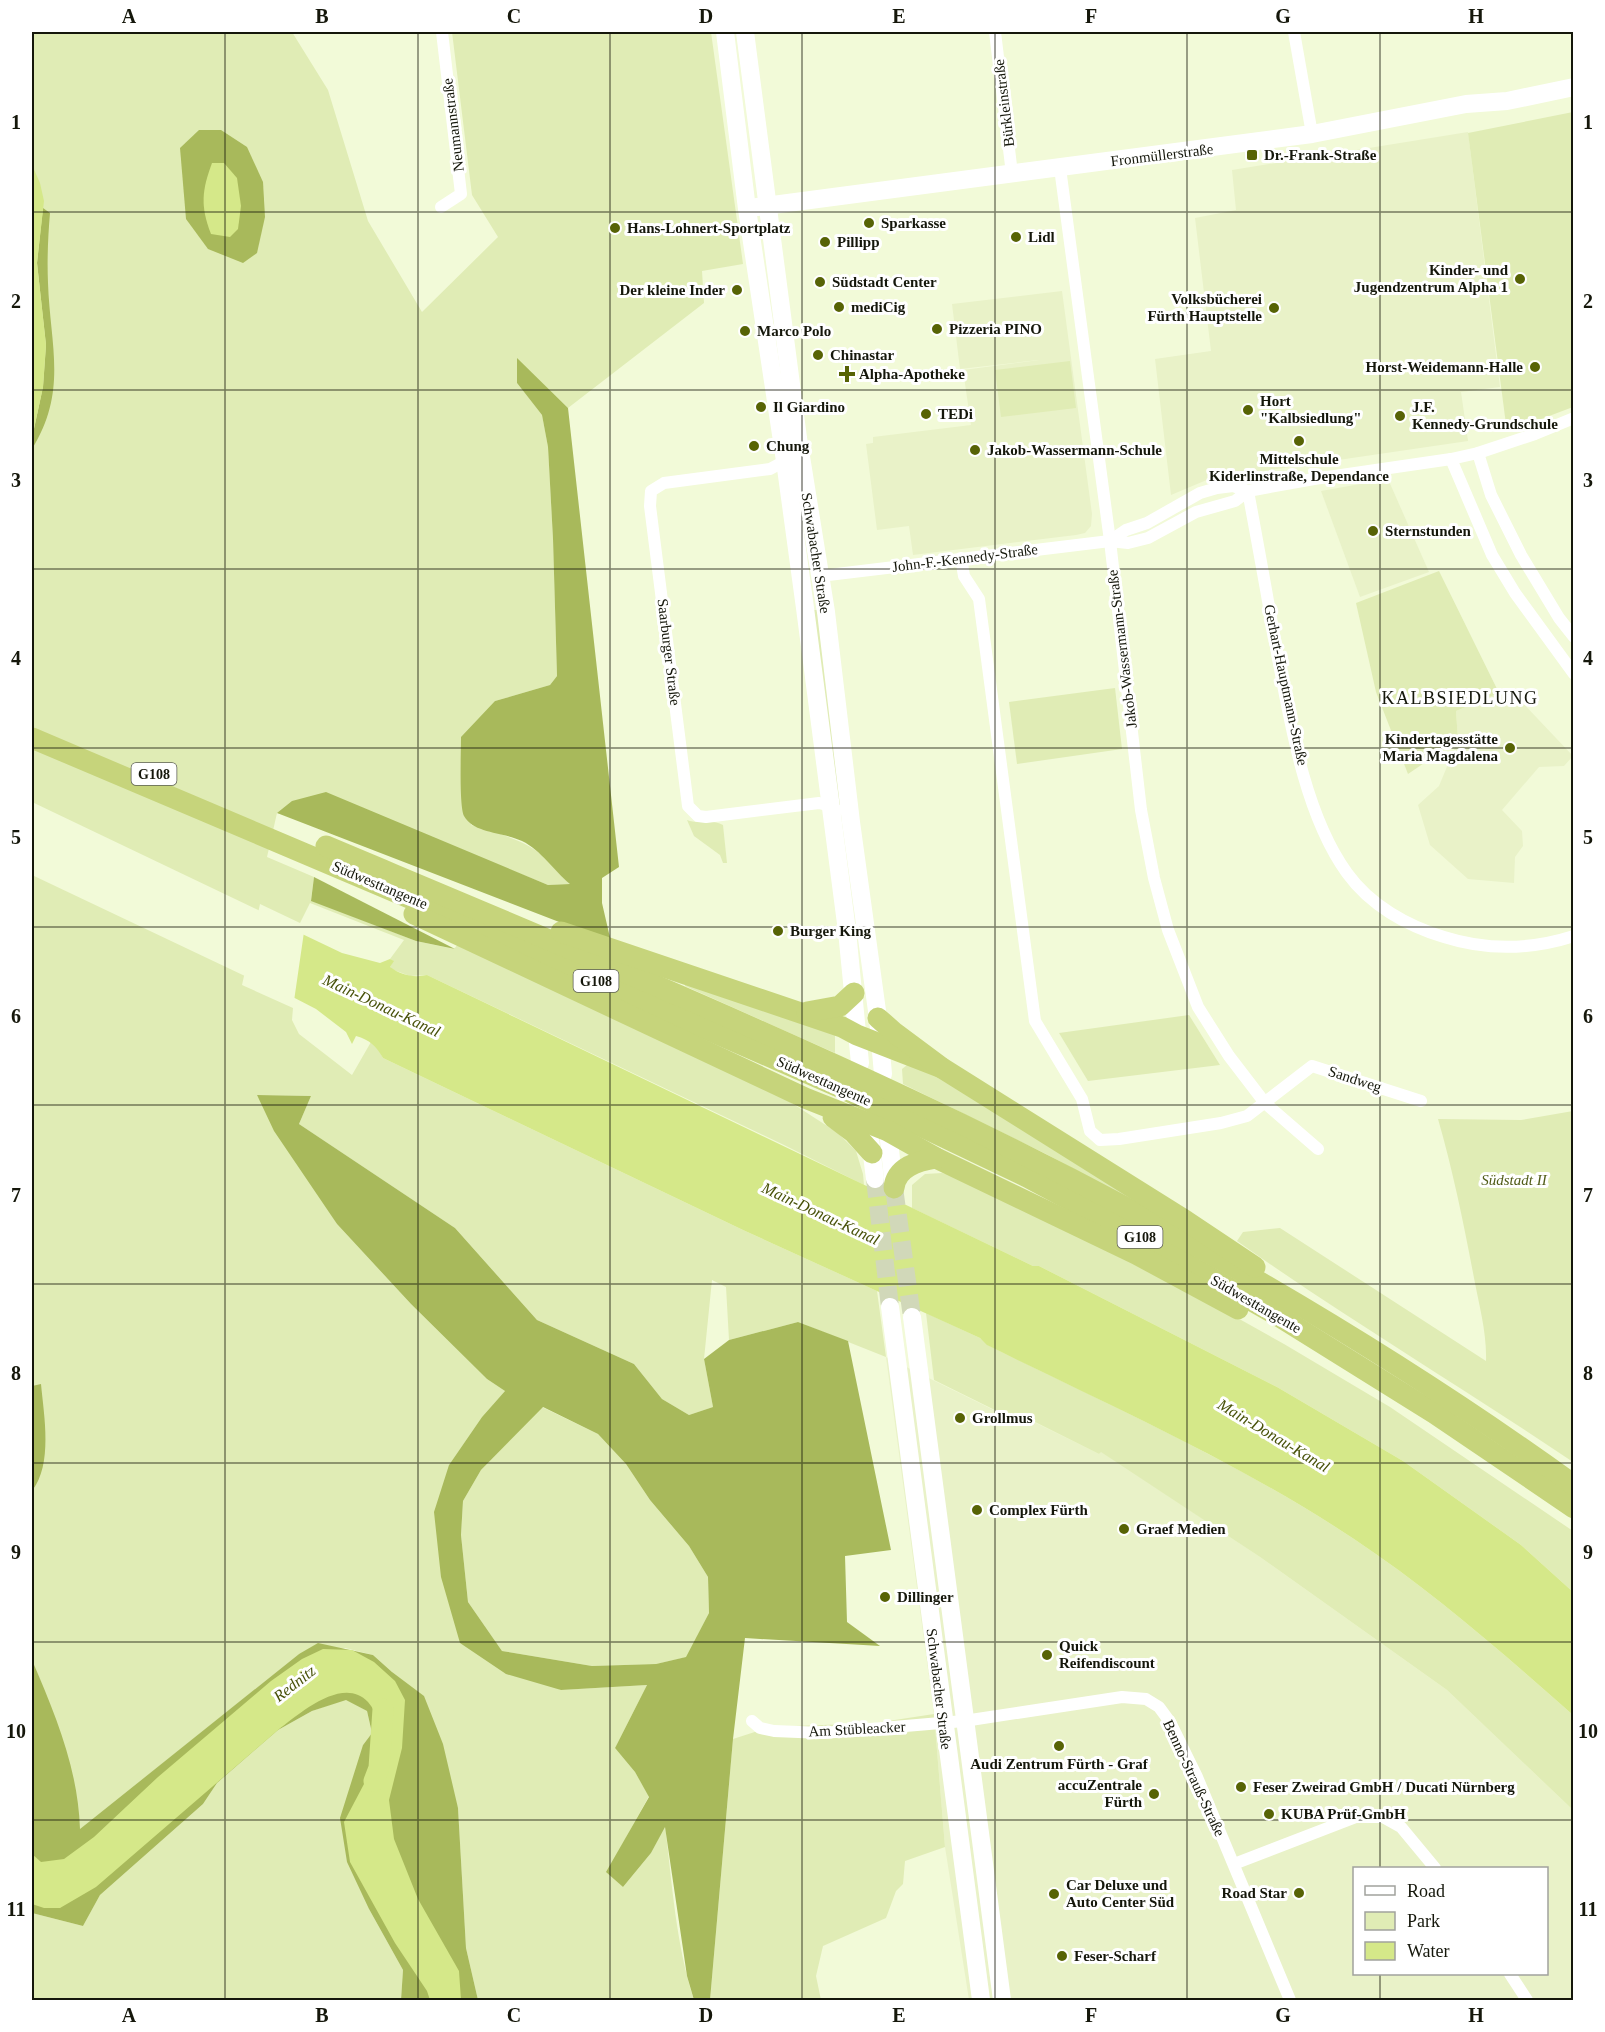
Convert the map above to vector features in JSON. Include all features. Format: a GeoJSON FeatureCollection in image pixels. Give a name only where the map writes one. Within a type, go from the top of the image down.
{"type":"FeatureCollection","features":[{"type":"Feature","properties":{"kind":"highway","name":"Südwesttangente"},"geometry":{"type":"LineString","coordinates":[[32,723],[275,832],[356,875],[837,1086],[1027,1177],[1143,1239],[1275,1314],[1443,1419],[1574,1508]]}},
{"type":"Feature","properties":{"kind":"highway","name":"Südwesttangente"},"geometry":{"type":"LineString","coordinates":[[32,738],[421,886],[911,1100],[1036,1161],[1156,1224],[1295,1304],[1442,1395],[1574,1485]]}},
{"type":"Feature","properties":{"kind":"highway"},"geometry":{"type":"LineString","coordinates":[[356,875],[382,898],[805,1098],[877,1120],[936,1158],[1136,1254],[1270,1326],[1358,1365]]}},
{"type":"Feature","properties":{"kind":"highway"},"geometry":{"type":"LineString","coordinates":[[421,886],[481,901],[564,933],[802,1013],[942,1068]]}},
{"type":"Feature","properties":{"kind":"highway"},"geometry":{"type":"LineString","coordinates":[[802,1013],[819,1012],[840,1006],[854,993]]}},
{"type":"Feature","properties":{"kind":"highway"},"geometry":{"type":"LineString","coordinates":[[878,1018],[894,1033],[942,1068],[1251,1263],[1295,1304]]}},
{"type":"Feature","properties":{"kind":"highway"},"geometry":{"type":"LineString","coordinates":[[805,1098],[853,1132],[872,1153]]}},
{"type":"Feature","properties":{"kind":"highway"},"geometry":{"type":"LineString","coordinates":[[884,1184],[897,1177],[907,1167],[936,1158]]}},
{"type":"Feature","properties":{"kind":"main road","name":"Schwabacher Straße"},"geometry":{"type":"LineString","coordinates":[[725,32],[747,208],[785,460],[831,806],[854,993],[860,1063]]}},
{"type":"Feature","properties":{"kind":"main road","name":"Schwabacher Straße"},"geometry":{"type":"LineString","coordinates":[[745,32],[798,438],[820,576],[878,1018],[883,1074]]}},
{"type":"Feature","properties":{"kind":"main road","name":"Fronmüllerstraße"},"geometry":{"type":"LineString","coordinates":[[747,208],[1312,134],[1456,106],[1507,101],[1574,87]]}},
{"type":"Feature","properties":{"kind":"main road"},"geometry":{"type":"LineString","coordinates":[[877,1120],[872,1153],[884,1184]]}},
{"type":"Feature","properties":{"kind":"main road"},"geometry":{"type":"LineString","coordinates":[[877,1120],[884,1184]]}},
{"type":"Feature","properties":{"kind":"main road","name":"Schwabacher Straße"},"geometry":{"type":"LineString","coordinates":[[890,1307],[981,2001]]}},
{"type":"Feature","properties":{"kind":"main road","name":"Schwabacher Straße"},"geometry":{"type":"LineString","coordinates":[[912,1317],[1002,2001]]}},
{"type":"Feature","properties":{"kind":"street","name":"Neumannstraße"},"geometry":{"type":"LineString","coordinates":[[441,207],[461,194],[442,32]]}},
{"type":"Feature","properties":{"kind":"street","name":"Bürkleinstraße"},"geometry":{"type":"LineString","coordinates":[[995,32],[1012,174]]}},
{"type":"Feature","properties":{"kind":"street"},"geometry":{"type":"LineString","coordinates":[[1294,32],[1312,134]]}},
{"type":"Feature","properties":{"kind":"street","name":"Jakob-Wassermann-Straße"},"geometry":{"type":"LineString","coordinates":[[1060,168],[1110,541],[1141,810],[1154,878],[1166,921],[1198,1007],[1229,1056],[1265,1103],[1318,1149]]}},
{"type":"Feature","properties":{"kind":"street","name":"John-F.-Kennedy-Straße"},"geometry":{"type":"LineString","coordinates":[[820,576],[1110,541],[1126,530],[1147,523],[1200,494],[1233,486],[1248,491],[1451,459],[1478,453],[1535,434],[1574,418]]}},
{"type":"Feature","properties":{"kind":"street"},"geometry":{"type":"LineString","coordinates":[[785,460],[798,438]]}},
{"type":"Feature","properties":{"kind":"street"},"geometry":{"type":"LineString","coordinates":[[1478,453],[1491,495],[1521,555],[1559,618],[1574,637]]}},
{"type":"Feature","properties":{"kind":"street"},"geometry":{"type":"LineString","coordinates":[[1451,459],[1492,555],[1515,593],[1574,674]]}},
{"type":"Feature","properties":{"kind":"street","name":"Saarburger Straße"},"geometry":{"type":"LineString","coordinates":[[785,460],[770,469],[664,483],[651,491],[650,506],[688,806],[698,816],[705,817],[819,803],[831,806]]}},
{"type":"Feature","properties":{"kind":"street","name":"Gerhart-Hauptmann-Straße"},"geometry":{"type":"LineString","coordinates":[[1248,491],[1294,733],[1321,830],[1347,874],[1383,908],[1432,933],[1466,944],[1515,948],[1551,943],[1574,936]]}},
{"type":"Feature","properties":{"kind":"street"},"geometry":{"type":"LineString","coordinates":[[961,558],[964,576],[979,599],[1035,1021],[1082,1099],[1090,1131],[1100,1140],[1119,1139],[1221,1123],[1247,1116],[1265,1103]]}},
{"type":"Feature","properties":{"kind":"street"},"geometry":{"type":"LineString","coordinates":[[831,806],[851,822]]}},
{"type":"Feature","properties":{"kind":"street","name":"Sandweg"},"geometry":{"type":"LineString","coordinates":[[1265,1103],[1312,1066],[1421,1101]]}},
{"type":"Feature","properties":{"kind":"street","name":"Benno-Strauß-Straße"},"geometry":{"type":"LineString","coordinates":[[964,1721],[1122,1697],[1146,1698],[1159,1707],[1179,1738],[1290,2001]]}},
{"type":"Feature","properties":{"kind":"street","name":"Am Stübleacker"},"geometry":{"type":"LineString","coordinates":[[752,1721],[760,1728],[774,1731],[823,1733],[964,1721]]}},
{"type":"Feature","properties":{"kind":"street"},"geometry":{"type":"LineString","coordinates":[[1234,1864],[1356,1816],[1383,1817],[1401,1827],[1433,1867]]}},
{"type":"Feature","properties":{"kind":"street"},"geometry":{"type":"LineString","coordinates":[[1511,1975],[1527,2001]]}},
{"type":"Feature","properties":{"kind":"shaded area"},"geometry":{"type":"Polygon","coordinates":[[[199,130],[221,130],[247,147],[263,182],[265,217],[257,253],[243,263],[208,249],[186,219],[180,148],[199,130]]]}},
{"type":"Feature","properties":{"kind":"shaded area"},"geometry":{"type":"Polygon","coordinates":[[[1468,132],[1500,387],[1461,392],[1468,441],[1209,479],[1171,495],[1155,359],[1211,351],[1195,218],[1236,210],[1232,170],[1468,132]]]}},
{"type":"Feature","properties":{"kind":"shaded area"},"geometry":{"type":"Polygon","coordinates":[[[43,208],[50,213],[48,274],[54,367],[50,407],[43,428],[32,449],[32,438],[43,387],[46,345],[37,263],[43,208]]]}},
{"type":"Feature","properties":{"kind":"shaded area","name":"Jakob-Wassermann-Schule"},"geometry":{"type":"Polygon","coordinates":[[[1062,291],[1092,514],[1091,526],[1085,533],[1076,535],[913,555],[909,526],[877,530],[866,444],[873,443],[873,437],[971,425],[963,370],[1039,360],[960,369],[952,304],[1062,291]]]}},
{"type":"Feature","properties":{"kind":"shaded area"},"geometry":{"type":"Polygon","coordinates":[[[517,358],[568,408],[619,867],[602,878],[602,903],[611,942],[277,813],[292,801],[326,792],[548,885],[570,884],[529,845],[515,838],[482,829],[469,822],[464,816],[461,802],[461,737],[495,701],[550,685],[557,676],[548,447],[542,415],[517,383],[517,358]]]}},
{"type":"Feature","properties":{"kind":"shaded area","name":"Sternstunden"},"geometry":{"type":"Polygon","coordinates":[[[1388,479],[1429,572],[1360,597],[1321,491],[1388,479]]]}},
{"type":"Feature","properties":{"kind":"shaded area","name":"Kindertagesstätte Maria Magdalena"},"geometry":{"type":"Polygon","coordinates":[[[1507,690],[1520,700],[1573,756],[1564,766],[1539,767],[1502,810],[1522,831],[1523,846],[1515,857],[1514,883],[1468,879],[1430,845],[1418,805],[1439,786],[1458,740],[1456,711],[1507,690]]]}},
{"type":"Feature","properties":{"kind":"shaded area"},"geometry":{"type":"Polygon","coordinates":[[[314,877],[455,949],[416,941],[311,901],[314,877]]]}},
{"type":"Feature","properties":{"kind":"shaded area"},"geometry":{"type":"Polygon","coordinates":[[[257,1095],[311,1096],[299,1124],[455,1228],[537,1320],[634,1364],[662,1399],[689,1415],[713,1407],[704,1359],[729,1340],[798,1322],[848,1341],[891,1550],[845,1556],[847,1622],[880,1646],[745,1638],[733,1739],[710,2000],[694,2000],[687,1976],[665,1827],[651,1853],[623,1887],[606,1872],[649,1797],[635,1772],[615,1748],[647,1685],[561,1690],[506,1674],[460,1643],[441,1577],[434,1512],[449,1465],[482,1417],[505,1391],[487,1379],[411,1304],[337,1224],[274,1131],[257,1095]],[[543,1407],[481,1470],[463,1501],[461,1535],[468,1602],[502,1651],[592,1666],[656,1664],[686,1657],[709,1613],[708,1577],[689,1546],[650,1500],[626,1464],[598,1434],[543,1407]]]}},
{"type":"Feature","properties":{"kind":"shaded area"},"geometry":{"type":"Polygon","coordinates":[[[886,1357],[1024,1425],[1028,1419],[1099,1454],[1101,1451],[1260,1557],[1447,1690],[1573,1810],[1573,2000],[969,2000],[945,1847],[934,1714],[886,1357]]]}},
{"type":"Feature","properties":{"kind":"shaded area"},"geometry":{"type":"Polygon","coordinates":[[[41,1384],[46,1439],[45,1454],[39,1480],[32,1491],[32,1386],[41,1384]]]}},
{"type":"Feature","properties":{"kind":"shaded area"},"geometry":{"type":"Polygon","coordinates":[[[318,1643],[373,1655],[424,1696],[443,1744],[458,1808],[466,1948],[478,2000],[401,2000],[403,1970],[369,1909],[347,1862],[340,1818],[363,1745],[372,1733],[367,1711],[346,1700],[312,1711],[278,1730],[217,1783],[203,1804],[100,1895],[83,1926],[32,1913],[32,1660],[57,1722],[70,1764],[80,1829],[299,1654],[318,1643]]]}},
{"type":"Feature","properties":{"kind":"green space"},"geometry":{"type":"Polygon","coordinates":[[[32,32],[292,32],[328,90],[368,221],[422,312],[498,237],[472,195],[452,32],[711,32],[743,264],[702,271],[704,303],[568,408],[517,359],[517,383],[542,415],[548,447],[557,676],[550,685],[495,701],[471,825],[508,836],[533,848],[571,884],[548,885],[447,844],[277,813],[267,857],[314,877],[311,900],[416,941],[454,949],[459,943],[784,1098],[838,1133],[856,1151],[864,1185],[427,975],[410,976],[391,969],[393,961],[390,959],[404,940],[310,903],[300,923],[260,904],[242,985],[293,1008],[292,1020],[299,1034],[352,1075],[371,1042],[383,1058],[743,1230],[877,1291],[886,1357],[798,1322],[729,1340],[726,1287],[712,1280],[704,1359],[713,1407],[689,1415],[662,1399],[634,1364],[537,1320],[455,1228],[299,1124],[311,1096],[257,1095],[337,1224],[411,1304],[487,1379],[505,1391],[482,1417],[449,1465],[460,1643],[561,1690],[647,1685],[615,1748],[635,1772],[649,1796],[607,1872],[623,1887],[651,1853],[665,1825],[679,1936],[694,2000],[478,2000],[466,1948],[458,1808],[392,1672],[373,1655],[345,1648],[299,1654],[79,1830],[41,1682],[32,1660],[32,1491],[36,1485],[41,1385],[32,1386],[32,32]]]}},
{"type":"Feature","properties":{"kind":"green space"},"geometry":{"type":"Polygon","coordinates":[[[1573,112],[1573,407],[1507,432],[1468,133],[1573,112]]]}},
{"type":"Feature","properties":{"kind":"green space"},"geometry":{"type":"Polygon","coordinates":[[[1070,361],[1076,408],[1001,417],[995,370],[1070,361]]]}},
{"type":"Feature","properties":{"kind":"green space"},"geometry":{"type":"Polygon","coordinates":[[[1439,571],[1499,693],[1456,711],[1458,740],[1408,774],[1376,692],[1356,603],[1439,571]]]}},
{"type":"Feature","properties":{"kind":"green space"},"geometry":{"type":"Polygon","coordinates":[[[812,610],[819,610],[845,810],[837,804],[812,610]]]}},
{"type":"Feature","properties":{"kind":"green space"},"geometry":{"type":"Polygon","coordinates":[[[1115,688],[1122,749],[1017,764],[1009,702],[1115,688]]]}},
{"type":"Feature","properties":{"kind":"green space"},"geometry":{"type":"Polygon","coordinates":[[[687,820],[723,825],[727,863],[723,863],[720,855],[694,836],[687,820]]]}},
{"type":"Feature","properties":{"kind":"green space"},"geometry":{"type":"Polygon","coordinates":[[[685,983],[835,1032],[835,1053],[685,986],[685,983]]]}},
{"type":"Feature","properties":{"kind":"green space"},"geometry":{"type":"Polygon","coordinates":[[[1189,1015],[1220,1065],[1088,1081],[1059,1033],[1189,1015]]]}},
{"type":"Feature","properties":{"kind":"green space"},"geometry":{"type":"Polygon","coordinates":[[[907,1065],[928,1070],[1205,1239],[1046,1154],[903,1084],[902,1069],[907,1065]]]}},
{"type":"Feature","properties":{"kind":"green space","name":"Südstadt II"},"geometry":{"type":"Polygon","coordinates":[[[1573,1111],[1573,1462],[1320,1298],[1237,1241],[1243,1232],[1280,1228],[1486,1361],[1484,1330],[1466,1238],[1438,1119],[1521,1120],[1573,1111]]]}},
{"type":"Feature","properties":{"kind":"green space"},"geometry":{"type":"Polygon","coordinates":[[[942,1173],[959,1177],[1200,1297],[1390,1407],[1573,1531],[1573,1592],[1521,1545],[1403,1461],[1277,1387],[1039,1266],[1033,1266],[912,1208],[912,1185],[925,1174],[942,1173]]]}},
{"type":"Feature","properties":{"kind":"green space"},"geometry":{"type":"Polygon","coordinates":[[[926,1313],[1174,1436],[1265,1485],[1354,1539],[1439,1601],[1573,1715],[1573,1810],[1447,1690],[1260,1557],[1101,1452],[1099,1454],[1029,1419],[1025,1425],[934,1380],[926,1313]]]}},
{"type":"Feature","properties":{"kind":"green space"},"geometry":{"type":"Polygon","coordinates":[[[542,1407],[598,1434],[626,1464],[650,1500],[689,1546],[708,1577],[709,1613],[687,1657],[656,1664],[592,1666],[502,1651],[468,1602],[461,1535],[463,1501],[481,1470],[542,1407]]]}},
{"type":"Feature","properties":{"kind":"green space"},"geometry":{"type":"Polygon","coordinates":[[[346,1699],[367,1711],[372,1733],[363,1745],[369,1909],[403,1970],[401,2000],[32,2000],[32,1913],[83,1926],[100,1895],[203,1804],[217,1783],[278,1730],[312,1711],[346,1699]]]}},
{"type":"Feature","properties":{"kind":"green space"},"geometry":{"type":"Polygon","coordinates":[[[934,1714],[945,1847],[905,1861],[903,1884],[896,1891],[886,1918],[823,1946],[816,1976],[821,2000],[710,2000],[733,1739],[770,1727],[875,1723],[934,1714]]]}},
{"type":"Feature","properties":{"kind":"water"},"geometry":{"type":"Polygon","coordinates":[[[212,163],[224,163],[237,178],[241,206],[238,229],[230,237],[211,234],[205,215],[204,190],[212,163]]]}},
{"type":"Feature","properties":{"kind":"water"},"geometry":{"type":"Polygon","coordinates":[[[32,165],[40,183],[44,201],[37,263],[46,345],[43,387],[32,438],[32,165]]]}},
{"type":"Feature","properties":{"kind":"water","name":"Main-Donau-Kanal"},"geometry":{"type":"Polygon","coordinates":[[[32,805],[342,953],[380,963],[390,959],[394,961],[390,967],[398,972],[412,976],[427,975],[1033,1266],[1039,1266],[1277,1387],[1403,1461],[1521,1545],[1573,1592],[1573,1715],[1494,1646],[1383,1559],[1310,1511],[1220,1460],[987,1345],[980,1338],[743,1230],[383,1058],[365,1039],[356,1036],[352,1044],[346,1032],[316,1009],[248,974],[32,805]]]}},
{"type":"Feature","properties":{"kind":"water"},"geometry":{"type":"Polygon","coordinates":[[[323,1649],[352,1650],[374,1662],[395,1681],[405,1700],[402,1748],[389,1800],[394,1839],[418,1899],[459,1971],[461,2000],[430,2000],[427,1991],[395,1943],[350,1862],[344,1822],[384,1746],[374,1712],[368,1702],[358,1695],[346,1693],[334,1695],[297,1715],[96,1887],[60,1908],[44,1908],[32,1904],[32,1854],[41,1862],[64,1859],[94,1837],[158,1777],[271,1681],[302,1659],[323,1649]]]}},
{"type":"Feature","properties":{"kind":"pier"},"geometry":{"type":"Polygon","coordinates":[[[32,802],[304,932],[294,1001],[32,875],[32,802]]]}},
{"type":"Feature","properties":{"kind":"waterway","name":"Rednitz"},"geometry":{"type":"LineString","coordinates":[[374,1781],[379,1768],[383,1709]]}},
{"type":"Feature","properties":{"kind":"tunnel"},"geometry":{"type":"LineString","coordinates":[[875,1179],[890,1307]]}},
{"type":"Feature","properties":{"kind":"tunnel"},"geometry":{"type":"LineString","coordinates":[[894,1188],[912,1317]]}},
{"type":"Feature","properties":{"kind":"place","name":"Dr.-Frank-Straße"},"geometry":{"type":"Point","coordinates":[1252,155]}},
{"type":"Feature","properties":{"kind":"place","name":"Sparkasse"},"geometry":{"type":"Point","coordinates":[869,223]}},
{"type":"Feature","properties":{"kind":"place","name":"Hans-Lohnert-Sportplatz"},"geometry":{"type":"Point","coordinates":[615,228]}},
{"type":"Feature","properties":{"kind":"place","name":"Lidl"},"geometry":{"type":"Point","coordinates":[1016,237]}},
{"type":"Feature","properties":{"kind":"place","name":"Pillipp"},"geometry":{"type":"Point","coordinates":[825,242]}},
{"type":"Feature","properties":{"kind":"place","name":"Kinder- und Jugendzentrum Alpha 1"},"geometry":{"type":"Point","coordinates":[1520,279]}},
{"type":"Feature","properties":{"kind":"place","name":"Südstadt Center"},"geometry":{"type":"Point","coordinates":[820,282]}},
{"type":"Feature","properties":{"kind":"place","name":"Der kleine Inder"},"geometry":{"type":"Point","coordinates":[737,290]}},
{"type":"Feature","properties":{"kind":"place","name":"mediCig"},"geometry":{"type":"Point","coordinates":[839,307]}},
{"type":"Feature","properties":{"kind":"place","name":"Volksbücherei Fürth Hauptstelle"},"geometry":{"type":"Point","coordinates":[1274,308]}},
{"type":"Feature","properties":{"kind":"place","name":"Pizzeria PINO"},"geometry":{"type":"Point","coordinates":[937,329]}},
{"type":"Feature","properties":{"kind":"place","name":"Marco Polo"},"geometry":{"type":"Point","coordinates":[745,331]}},
{"type":"Feature","properties":{"kind":"place","name":"Chinastar"},"geometry":{"type":"Point","coordinates":[818,355]}},
{"type":"Feature","properties":{"kind":"place","name":"Horst-Weidemann-Halle"},"geometry":{"type":"Point","coordinates":[1535,367]}},
{"type":"Feature","properties":{"kind":"place","name":"Alpha-Apotheke"},"geometry":{"type":"Point","coordinates":[847,374]}},
{"type":"Feature","properties":{"kind":"place","name":"Il Giardino"},"geometry":{"type":"Point","coordinates":[761,407]}},
{"type":"Feature","properties":{"kind":"place","name":"Hort \"Kalbsiedlung\""},"geometry":{"type":"Point","coordinates":[1248,410]}},
{"type":"Feature","properties":{"kind":"place","name":"TEDi"},"geometry":{"type":"Point","coordinates":[926,414]}},
{"type":"Feature","properties":{"kind":"place","name":"J.F. Kennedy-Grundschule"},"geometry":{"type":"Point","coordinates":[1400,416]}},
{"type":"Feature","properties":{"kind":"place","name":"Mittelschule Kiderlinstraße, Dependance"},"geometry":{"type":"Point","coordinates":[1299,441]}},
{"type":"Feature","properties":{"kind":"place","name":"Chung"},"geometry":{"type":"Point","coordinates":[754,446]}},
{"type":"Feature","properties":{"kind":"place","name":"Jakob-Wassermann-Schule"},"geometry":{"type":"Point","coordinates":[975,450]}},
{"type":"Feature","properties":{"kind":"place","name":"Sternstunden"},"geometry":{"type":"Point","coordinates":[1373,531]}},
{"type":"Feature","properties":{"kind":"place","name":"Kindertagesstätte Maria Magdalena"},"geometry":{"type":"Point","coordinates":[1510,748]}},
{"type":"Feature","properties":{"kind":"place","name":"Burger King"},"geometry":{"type":"Point","coordinates":[778,931]}},
{"type":"Feature","properties":{"kind":"place","name":"Grollmus"},"geometry":{"type":"Point","coordinates":[960,1418]}},
{"type":"Feature","properties":{"kind":"place","name":"Complex Fürth"},"geometry":{"type":"Point","coordinates":[977,1510]}},
{"type":"Feature","properties":{"kind":"place","name":"Graef Medien"},"geometry":{"type":"Point","coordinates":[1124,1529]}},
{"type":"Feature","properties":{"kind":"place","name":"Dillinger"},"geometry":{"type":"Point","coordinates":[885,1597]}},
{"type":"Feature","properties":{"kind":"place","name":"Quick Reifendiscount"},"geometry":{"type":"Point","coordinates":[1047,1655]}},
{"type":"Feature","properties":{"kind":"place","name":"Audi Zentrum Fürth - Graf"},"geometry":{"type":"Point","coordinates":[1059,1746]}},
{"type":"Feature","properties":{"kind":"place","name":"Feser Zweirad GmbH / Ducati Nürnberg"},"geometry":{"type":"Point","coordinates":[1241,1787]}},
{"type":"Feature","properties":{"kind":"place","name":"accuZentrale Fürth"},"geometry":{"type":"Point","coordinates":[1154,1794]}},
{"type":"Feature","properties":{"kind":"place","name":"KUBA Prüf-GmbH"},"geometry":{"type":"Point","coordinates":[1269,1814]}},
{"type":"Feature","properties":{"kind":"place","name":"Road Star"},"geometry":{"type":"Point","coordinates":[1299,1893]}},
{"type":"Feature","properties":{"kind":"place","name":"Car Deluxe und Auto Center Süd"},"geometry":{"type":"Point","coordinates":[1054,1894]}},
{"type":"Feature","properties":{"kind":"place","name":"Feser-Scharf"},"geometry":{"type":"Point","coordinates":[1062,1956]}},
{"type":"Feature","properties":{"kind":"district","name":"KALBSIEDLUNG"},"geometry":{"type":"Point","coordinates":[1460,698]}}]}
